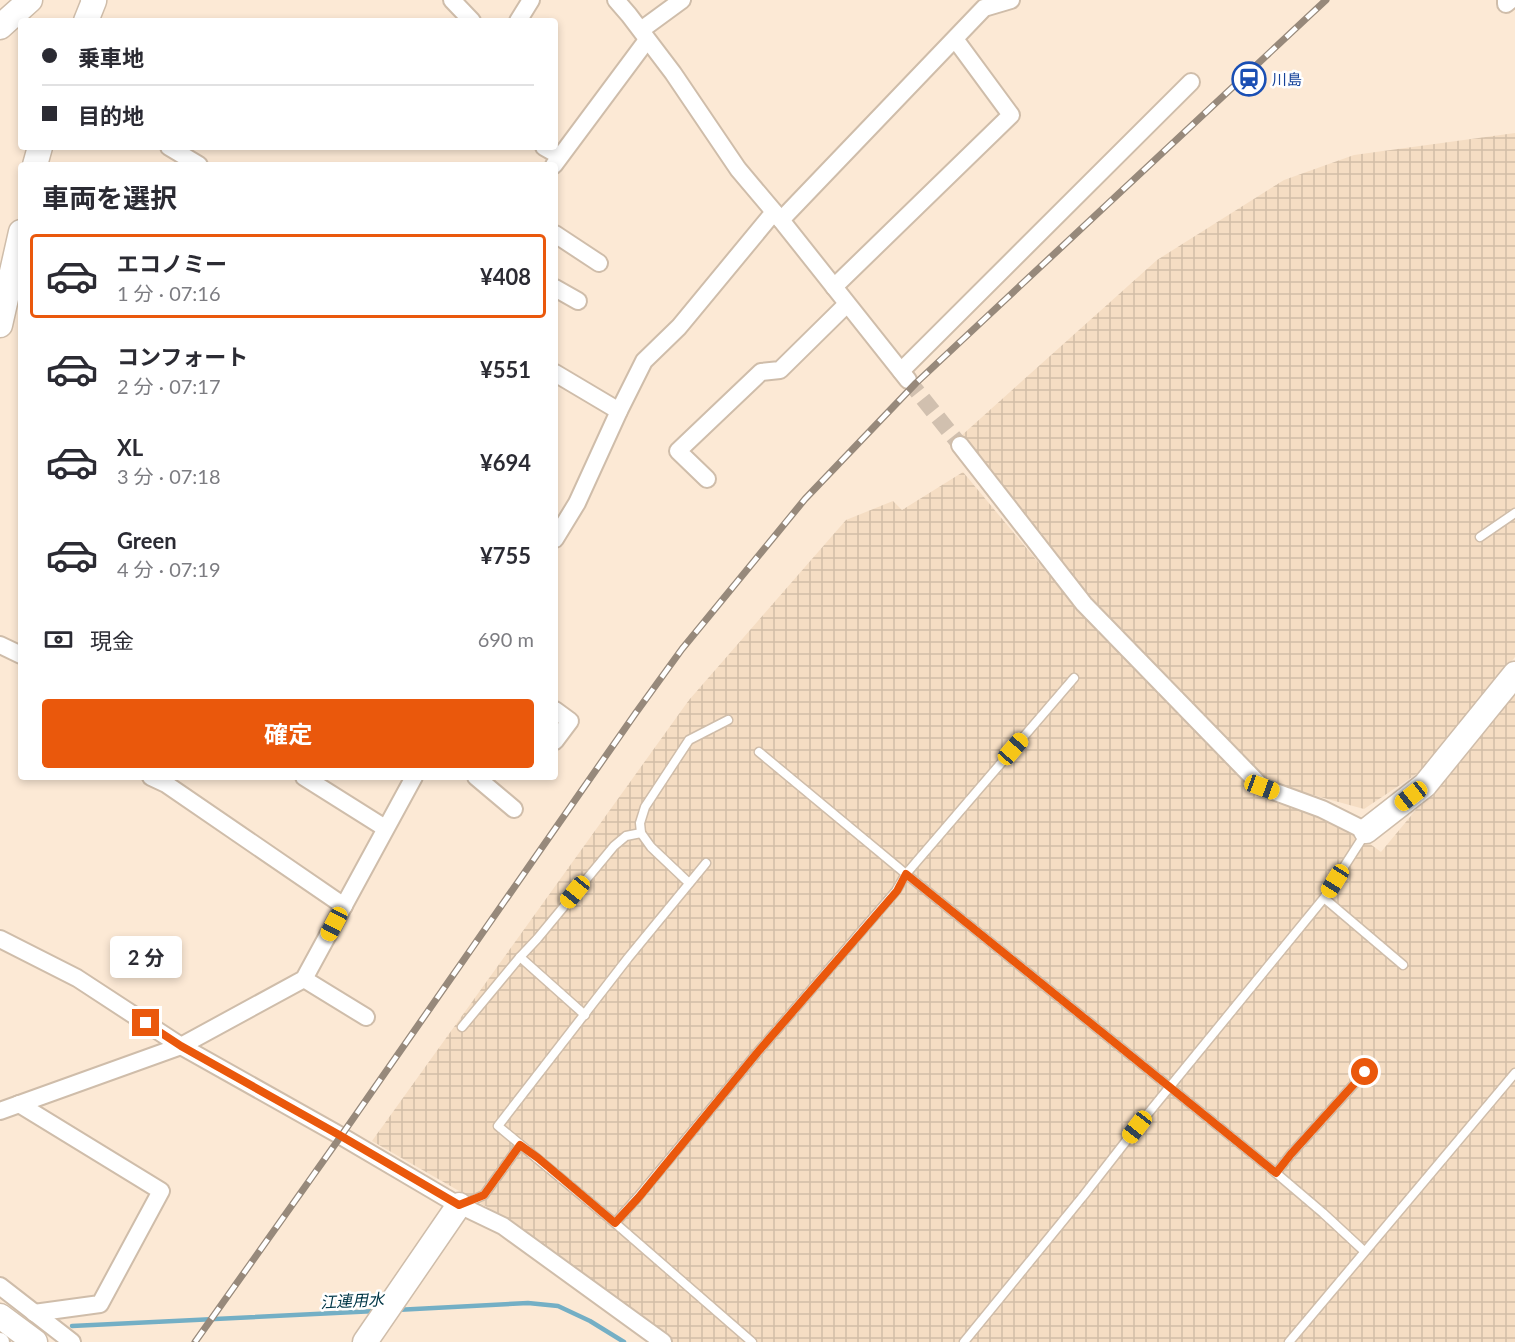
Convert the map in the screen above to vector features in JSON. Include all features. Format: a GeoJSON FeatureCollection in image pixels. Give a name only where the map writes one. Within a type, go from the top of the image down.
{"type":"FeatureCollection","features":[{"type":"Feature","properties":{"kind":"street"},"geometry":{"type":"LineString","coordinates":[[0,27],[30,0]]}},
{"type":"Feature","properties":{"kind":"street"},"geometry":{"type":"LineString","coordinates":[[452,0],[469,18]]}},
{"type":"Feature","properties":{"kind":"street"},"geometry":{"type":"LineString","coordinates":[[520,18],[531,0]]}},
{"type":"Feature","properties":{"kind":"street"},"geometry":{"type":"LineString","coordinates":[[616,0],[673,73],[738,169],[905,376],[1191,82]]}},
{"type":"Feature","properties":{"kind":"street"},"geometry":{"type":"LineString","coordinates":[[547,150],[557,161],[644,35],[682,0]]}},
{"type":"Feature","properties":{"kind":"street"},"geometry":{"type":"LineString","coordinates":[[558,533],[577,503],[644,362],[679,327],[777,216],[984,8],[1011,0]]}},
{"type":"Feature","properties":{"kind":"street"},"geometry":{"type":"LineString","coordinates":[[1506,0],[1506,4],[1511,0]]}},
{"type":"Feature","properties":{"kind":"street"},"geometry":{"type":"LineString","coordinates":[[834,287],[1011,116],[955,39]]}},
{"type":"Feature","properties":{"kind":"street"},"geometry":{"type":"LineString","coordinates":[[174,150],[195,162]]}},
{"type":"Feature","properties":{"kind":"street"},"geometry":{"type":"LineString","coordinates":[[558,236],[599,263]]}},
{"type":"Feature","properties":{"kind":"street"},"geometry":{"type":"LineString","coordinates":[[0,325],[18,264]]}},
{"type":"Feature","properties":{"kind":"street"},"geometry":{"type":"LineString","coordinates":[[558,290],[578,301]]}},
{"type":"Feature","properties":{"kind":"street"},"geometry":{"type":"LineString","coordinates":[[707,479],[678,451],[761,372],[780,370],[847,304]]}},
{"type":"Feature","properties":{"kind":"street"},"geometry":{"type":"LineString","coordinates":[[558,375],[619,411]]}},
{"type":"Feature","properties":{"kind":"street"},"geometry":{"type":"LineString","coordinates":[[960,445],[1084,604],[1262,787],[1322,808],[1366,831],[1425,785],[1515,674]]}},
{"type":"Feature","properties":{"kind":"street"},"geometry":{"type":"LineString","coordinates":[[0,645],[18,653]]}},
{"type":"Feature","properties":{"kind":"street"},"geometry":{"type":"LineString","coordinates":[[558,712],[570,721],[558,737]]}},
{"type":"Feature","properties":{"kind":"street"},"geometry":{"type":"LineString","coordinates":[[157,780],[344,906]]}},
{"type":"Feature","properties":{"kind":"street"},"geometry":{"type":"LineString","coordinates":[[309,780],[385,828]]}},
{"type":"Feature","properties":{"kind":"street"},"geometry":{"type":"LineString","coordinates":[[0,1111],[181,1046],[304,979],[412,780]]}},
{"type":"Feature","properties":{"kind":"street"},"geometry":{"type":"LineString","coordinates":[[480,780],[514,809]]}},
{"type":"Feature","properties":{"kind":"street"},"geometry":{"type":"LineString","coordinates":[[0,939],[76,978],[181,1046],[459,1205],[502,1226],[663,1342]]}},
{"type":"Feature","properties":{"kind":"street"},"geometry":{"type":"LineString","coordinates":[[304,979],[366,1017]]}},
{"type":"Feature","properties":{"kind":"street"},"geometry":{"type":"LineString","coordinates":[[19,1104],[161,1191],[100,1304],[34,1312]]}},
{"type":"Feature","properties":{"kind":"street"},"geometry":{"type":"LineString","coordinates":[[365,1342],[459,1205]]}},
{"type":"Feature","properties":{"kind":"street"},"geometry":{"type":"LineString","coordinates":[[0,1286],[72,1342]]}},
{"type":"Feature","properties":{"kind":"street"},"geometry":{"type":"LineString","coordinates":[[0,1316],[35,1342]]}},
{"type":"Feature","properties":{"kind":"lane"},"geometry":{"type":"LineString","coordinates":[[1480,537],[1515,513]]}},
{"type":"Feature","properties":{"kind":"lane"},"geometry":{"type":"LineString","coordinates":[[615,1223],[757,1053],[897,891],[906,874],[1074,678]]}},
{"type":"Feature","properties":{"kind":"lane"},"geometry":{"type":"LineString","coordinates":[[689,883],[651,847],[641,833],[640,823],[645,807],[689,740],[728,720]]}},
{"type":"Feature","properties":{"kind":"lane"},"geometry":{"type":"LineString","coordinates":[[759,752],[1276,1173],[1364,1251]]}},
{"type":"Feature","properties":{"kind":"lane"},"geometry":{"type":"LineString","coordinates":[[963,1342],[1324,898],[1366,831]]}},
{"type":"Feature","properties":{"kind":"lane"},"geometry":{"type":"LineString","coordinates":[[462,1027],[614,846],[627,836],[641,833]]}},
{"type":"Feature","properties":{"kind":"lane"},"geometry":{"type":"LineString","coordinates":[[706,863],[628,958],[498,1126],[615,1223],[752,1342]]}},
{"type":"Feature","properties":{"kind":"lane"},"geometry":{"type":"LineString","coordinates":[[1324,898],[1403,965]]}},
{"type":"Feature","properties":{"kind":"lane"},"geometry":{"type":"LineString","coordinates":[[520,957],[585,1015]]}},
{"type":"Feature","properties":{"kind":"lane"},"geometry":{"type":"LineString","coordinates":[[1276,1173],[1365,1072]]}},
{"type":"Feature","properties":{"kind":"lane"},"geometry":{"type":"LineString","coordinates":[[1289,1342],[1515,1073]]}},
{"type":"Feature","properties":{"kind":"lane"},"geometry":{"type":"LineString","coordinates":[[459,1205],[484,1195],[520,1145]]}},
{"type":"Feature","properties":{"kind":"shaded area"},"geometry":{"type":"Polygon","coordinates":[[[1515,133],[1515,657],[1421,771],[1364,809],[1269,783],[1085,598],[961,436],[1157,260],[1284,180],[1354,155],[1515,133]]]}},
{"type":"Feature","properties":{"kind":"shaded area"},"geometry":{"type":"Polygon","coordinates":[[[963,472],[1078,610],[1257,790],[1342,823],[1381,852],[1515,690],[1515,1342],[671,1342],[501,1215],[372,1141],[689,700],[846,520],[893,501],[902,510],[963,472]]]}},
{"type":"Feature","properties":{"kind":"waterway","name":"江連用水"},"geometry":{"type":"LineString","coordinates":[[396,1310],[528,1303],[558,1306],[590,1321],[624,1342]]}},
{"type":"Feature","properties":{"kind":"waterway","name":"江連用水"},"geometry":{"type":"LineString","coordinates":[[72,1326],[376,1311]]}},
{"type":"Feature","properties":{"kind":"tunnel"},"geometry":{"type":"LineString","coordinates":[[908,380],[960,445]]}},
{"type":"Feature","properties":{"kind":"railway"},"geometry":{"type":"LineString","coordinates":[[195,1342],[682,649],[805,499],[916,383],[1326,0]]}},
{"type":"Feature","properties":{"kind":"place","name":"川島"},"geometry":{"type":"Point","coordinates":[1249,79]}},
{"type":"Feature","properties":{"kind":"route"},"geometry":{"type":"LineString","coordinates":[[146,1023],[181,1046],[459,1205],[484,1195],[520,1145],[615,1223],[757,1053],[897,891],[906,874],[1276,1173],[1365,1072]]}}]}
